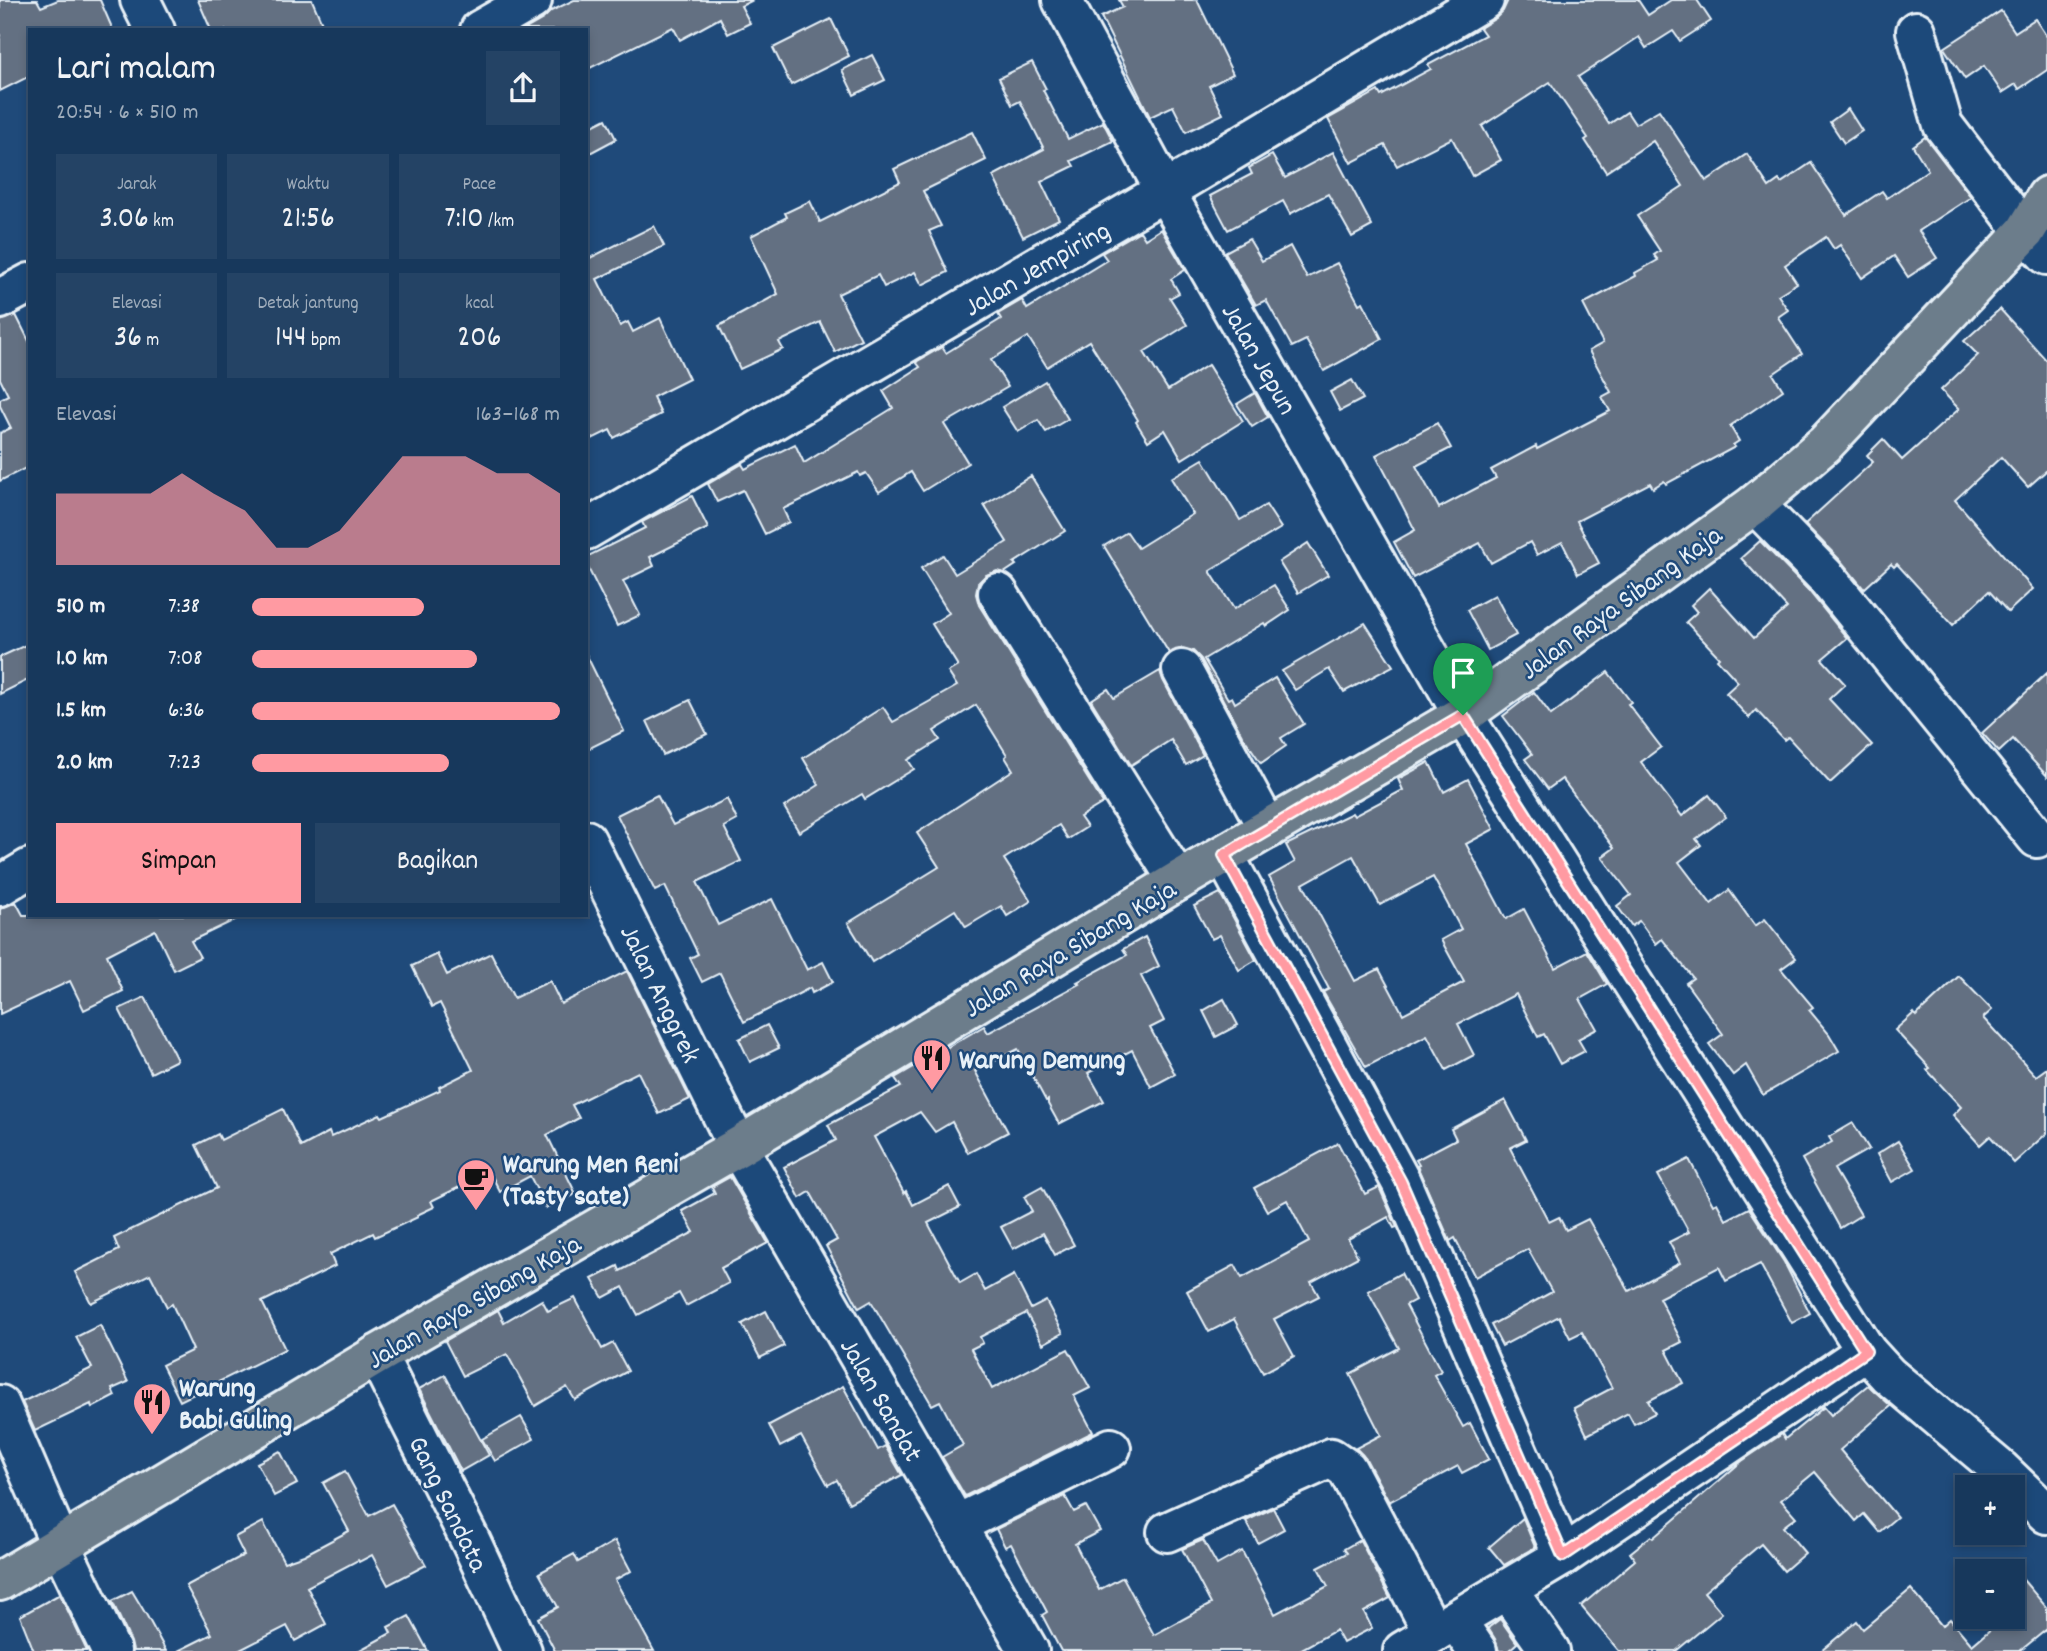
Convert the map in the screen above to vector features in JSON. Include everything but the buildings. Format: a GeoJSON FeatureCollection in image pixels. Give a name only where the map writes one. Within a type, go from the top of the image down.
{"type":"FeatureCollection","features":[{"type":"Feature","properties":{"kind":"main road","name":"Jalan Raya Sibang Kaja"},"geometry":{"type":"LineString","coordinates":[[0,1581],[377,1355],[738,1147],[1178,881],[1463,715],[1755,504],[1825,444],[2036,243],[2047,196]]}},
{"type":"Feature","properties":{"kind":"street"},"geometry":{"type":"LineString","coordinates":[[140,0],[154,28]]}},
{"type":"Feature","properties":{"kind":"street"},"geometry":{"type":"LineString","coordinates":[[483,28],[532,0]]}},
{"type":"Feature","properties":{"kind":"street","name":"Jalan Jepun"},"geometry":{"type":"LineString","coordinates":[[1062,0],[1165,191],[1463,715],[1866,1351],[1888,1375],[2000,1469],[2047,1514]]}},
{"type":"Feature","properties":{"kind":"street","name":"Jalan Jempiring"},"geometry":{"type":"LineString","coordinates":[[588,529],[1165,191],[1483,0]]}},
{"type":"Feature","properties":{"kind":"street"},"geometry":{"type":"LineString","coordinates":[[1916,31],[1942,125],[2036,243]]}},
{"type":"Feature","properties":{"kind":"street"},"geometry":{"type":"LineString","coordinates":[[0,299],[28,284]]}},
{"type":"Feature","properties":{"kind":"street"},"geometry":{"type":"LineString","coordinates":[[1755,504],[1825,576],[2037,838]]}},
{"type":"Feature","properties":{"kind":"street"},"geometry":{"type":"LineString","coordinates":[[998,593],[1178,881]]}},
{"type":"Feature","properties":{"kind":"street"},"geometry":{"type":"LineString","coordinates":[[1182,670],[1268,829]]}},
{"type":"Feature","properties":{"kind":"street","name":"Jalan Anggrek"},"geometry":{"type":"LineString","coordinates":[[588,843],[738,1147]]}},
{"type":"Feature","properties":{"kind":"street"},"geometry":{"type":"LineString","coordinates":[[1224,855],[1401,1182],[1563,1556]]}},
{"type":"Feature","properties":{"kind":"street"},"geometry":{"type":"LineString","coordinates":[[0,886],[28,869]]}},
{"type":"Feature","properties":{"kind":"street","name":"Jalan Sandat"},"geometry":{"type":"LineString","coordinates":[[738,1147],[1029,1651]]}},
{"type":"Feature","properties":{"kind":"street"},"geometry":{"type":"LineString","coordinates":[[1431,1635],[1563,1556],[1866,1351]]}},
{"type":"Feature","properties":{"kind":"street","name":"Gang Sandata"},"geometry":{"type":"LineString","coordinates":[[377,1355],[471,1542],[522,1651]]}},
{"type":"Feature","properties":{"kind":"street"},"geometry":{"type":"LineString","coordinates":[[0,1405],[60,1544],[111,1651]]}},
{"type":"Feature","properties":{"kind":"street"},"geometry":{"type":"LineString","coordinates":[[956,1525],[1111,1448]]}},
{"type":"Feature","properties":{"kind":"street"},"geometry":{"type":"LineString","coordinates":[[1167,1532],[1331,1458],[1347,1469],[1431,1635],[1477,1651]]}},
{"type":"Feature","properties":{"kind":"street"},"geometry":{"type":"LineString","coordinates":[[1507,1590],[1550,1651]]}},
{"type":"Feature","properties":{"kind":"place","name":"Warung Demung"},"geometry":{"type":"Point","coordinates":[932,1092]}},
{"type":"Feature","properties":{"kind":"place","name":"Warung Men Reni (Tasty sate)"},"geometry":{"type":"Point","coordinates":[476,1212]}},
{"type":"Feature","properties":{"kind":"place","name":"Warung Babi Guling"},"geometry":{"type":"Point","coordinates":[152,1436]}},
{"type":"Feature","properties":{"kind":"route"},"geometry":{"type":"LineString","coordinates":[[1463,715],[1866,1351],[1563,1556],[1401,1182],[1224,855],[1463,715]]}}]}
